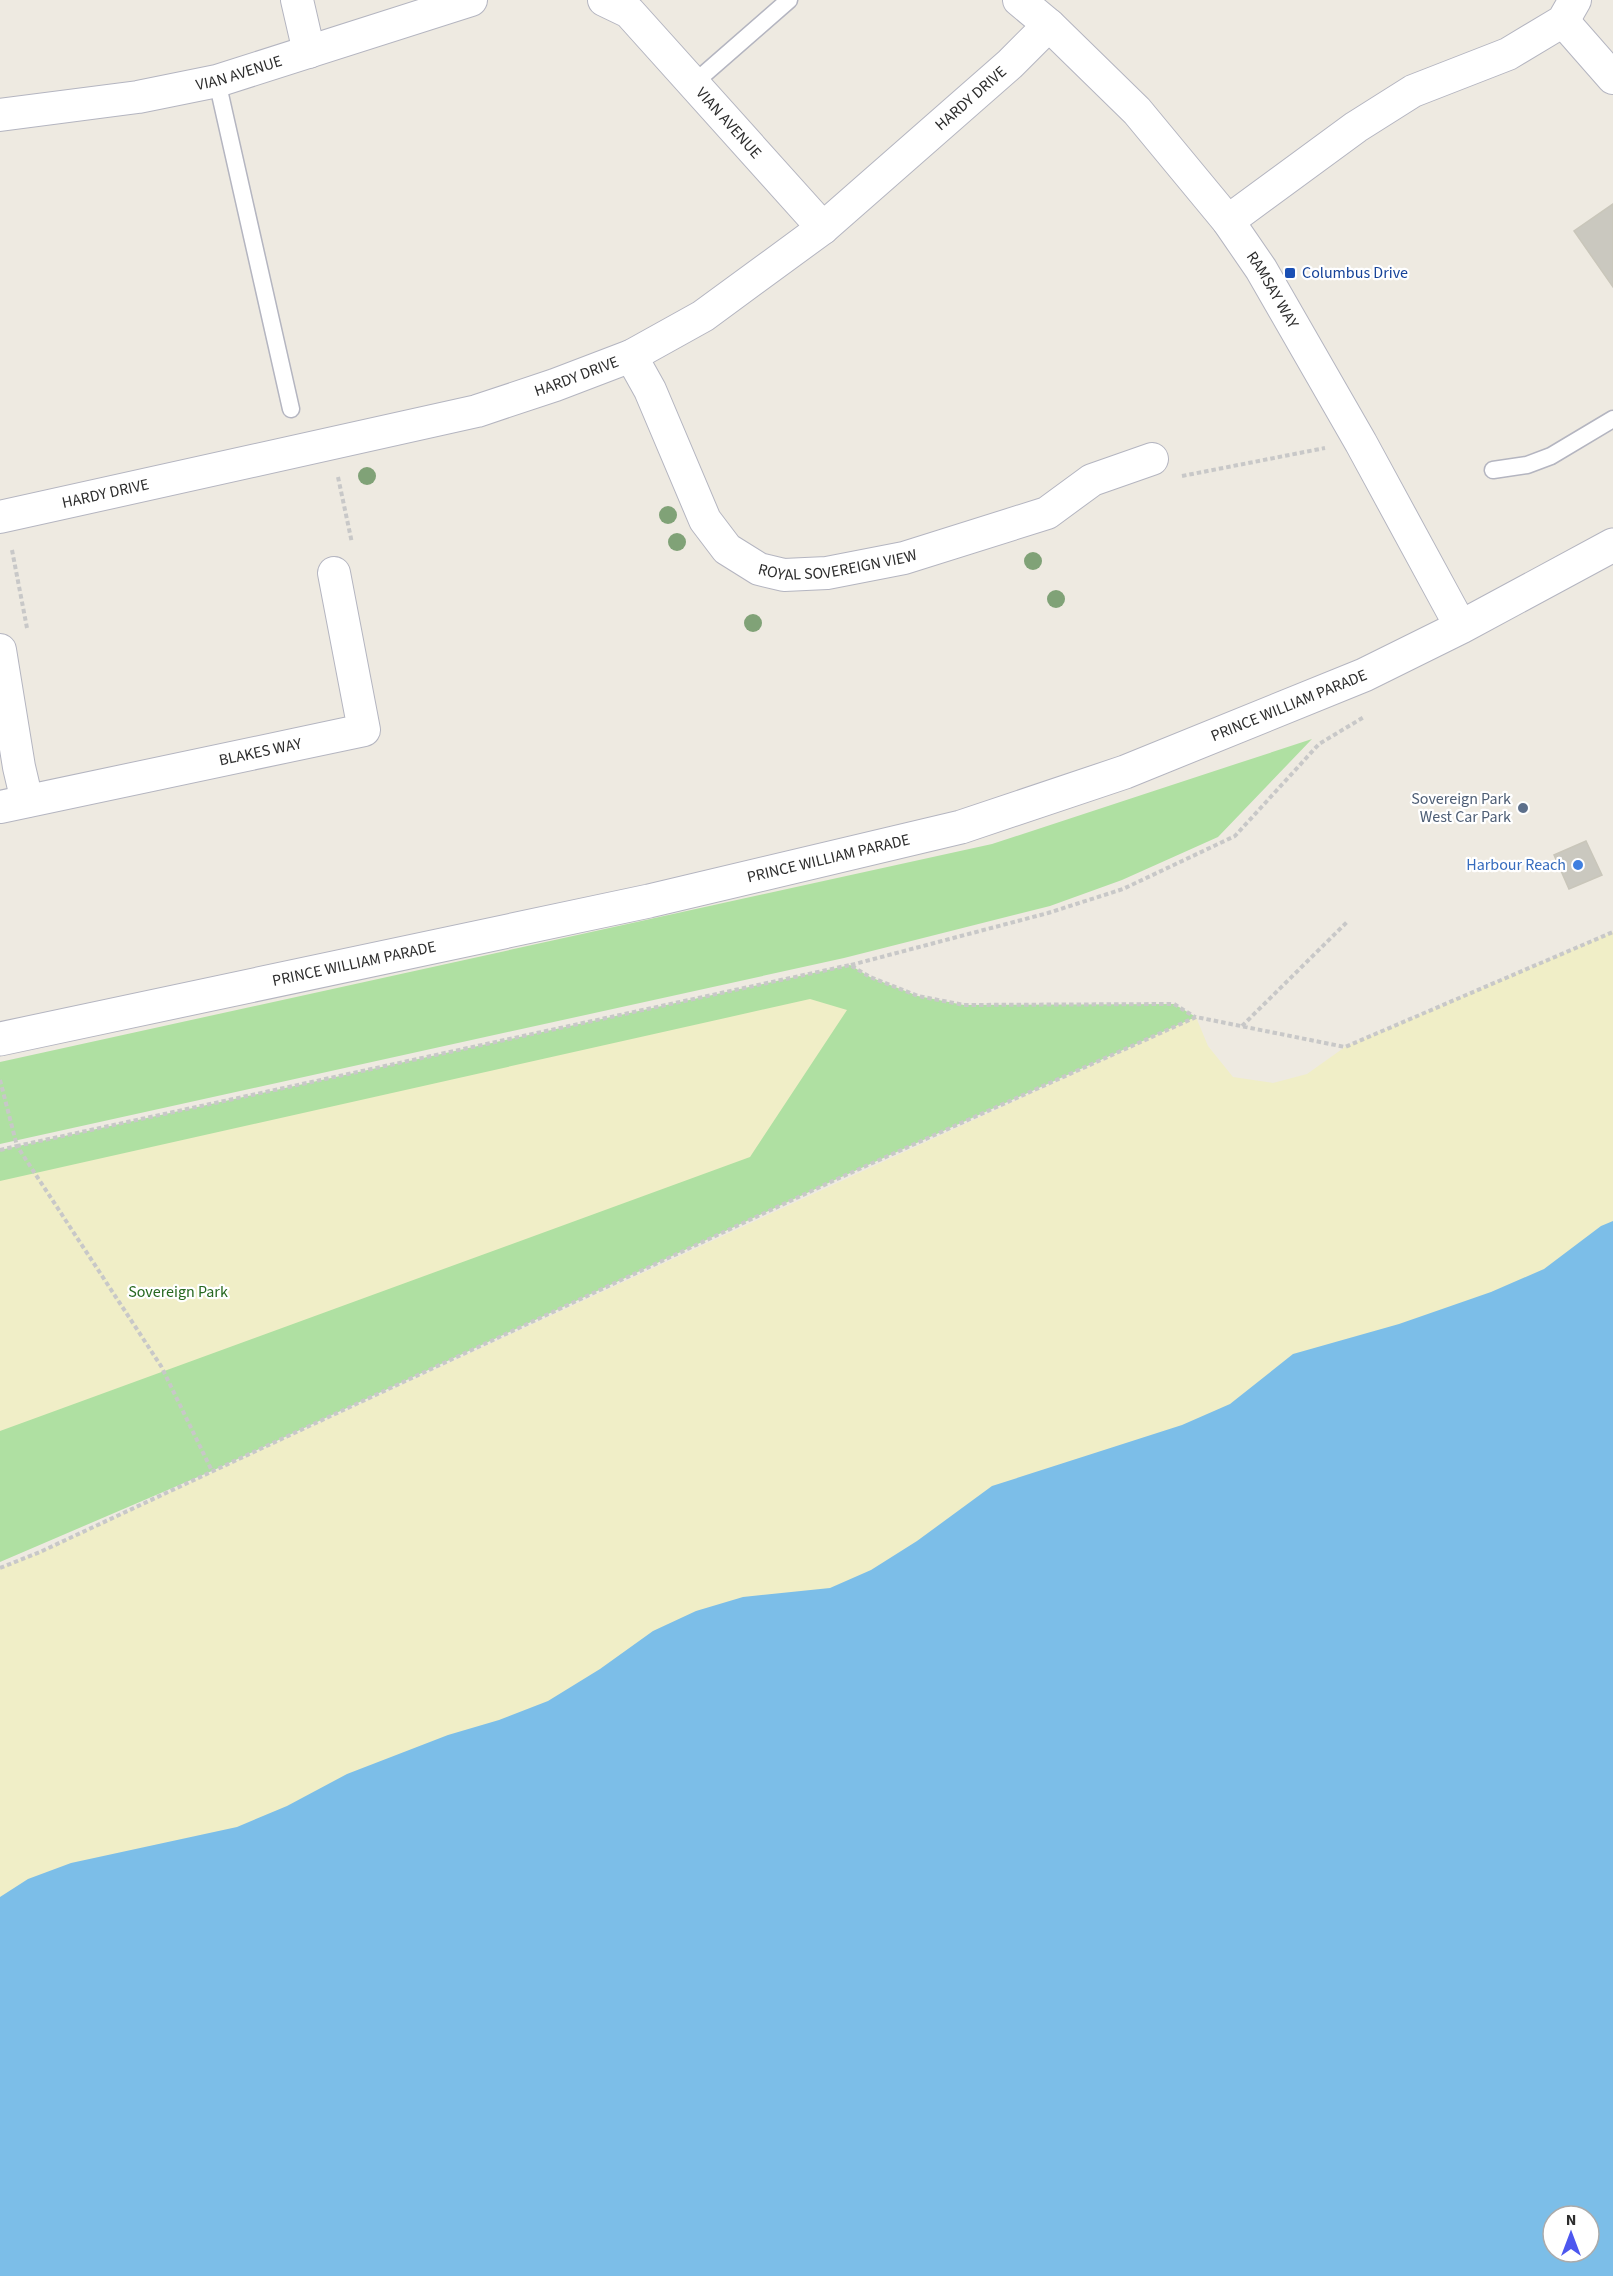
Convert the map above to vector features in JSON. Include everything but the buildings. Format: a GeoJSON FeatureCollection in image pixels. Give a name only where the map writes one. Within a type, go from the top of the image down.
{"type":"FeatureCollection","features":[{"type":"Feature","properties":{"kind":"street"},"geometry":{"type":"LineString","coordinates":[[297,0],[309,52]]}},
{"type":"Feature","properties":{"kind":"street","name":"VIAN AVENUE"},"geometry":{"type":"LineString","coordinates":[[0,115],[138,97],[217,81],[471,0]]}},
{"type":"Feature","properties":{"kind":"street","name":"VIAN AVENUE"},"geometry":{"type":"LineString","coordinates":[[604,0],[629,12],[823,228]]}},
{"type":"Feature","properties":{"kind":"street","name":"RAMSAY WAY"},"geometry":{"type":"LineString","coordinates":[[1019,0],[1049,25],[1137,111],[1228,221],[1262,269],[1361,443],[1461,627]]}},
{"type":"Feature","properties":{"kind":"street"},"geometry":{"type":"LineString","coordinates":[[1228,221],[1356,127],[1413,91],[1508,54],[1569,11],[1613,78]]}},
{"type":"Feature","properties":{"kind":"street","name":"HARDY DRIVE"},"geometry":{"type":"LineString","coordinates":[[3,517],[477,411],[631,356],[703,316],[823,228],[1010,64],[1049,25]]}},
{"type":"Feature","properties":{"kind":"street","name":"ROYAL SOVEREIGN VIEW"},"geometry":{"type":"LineString","coordinates":[[631,356],[650,390],[705,520],[728,549],[759,569],[784,575],[827,573],[904,558],[1047,513],[1092,480],[1152,459]]}},
{"type":"Feature","properties":{"kind":"street","name":"PRINCE WILLIAM PARADE"},"geometry":{"type":"LineString","coordinates":[[0,1039],[649,902],[961,827],[1125,772],[1364,675],[1461,627],[1613,545]]}},
{"type":"Feature","properties":{"kind":"street","name":"BLAKES WAY"},"geometry":{"type":"LineString","coordinates":[[14,804],[364,730],[334,573]]}},
{"type":"Feature","properties":{"kind":"street"},"geometry":{"type":"LineString","coordinates":[[0,650],[19,767],[14,804]]}},
{"type":"Feature","properties":{"kind":"lane"},"geometry":{"type":"LineString","coordinates":[[694,82],[789,0]]}},
{"type":"Feature","properties":{"kind":"lane"},"geometry":{"type":"LineString","coordinates":[[217,81],[291,409]]}},
{"type":"Feature","properties":{"kind":"lane"},"geometry":{"type":"LineString","coordinates":[[1493,470],[1527,465],[1551,456],[1613,419]]}},
{"type":"Feature","properties":{"kind":"path"},"geometry":{"type":"LineString","coordinates":[[1152,459],[1178,477],[1297,452],[1361,443]]}},
{"type":"Feature","properties":{"kind":"path"},"geometry":{"type":"LineString","coordinates":[[328,445],[341,485],[353,549],[334,573]]}},
{"type":"Feature","properties":{"kind":"path"},"geometry":{"type":"LineString","coordinates":[[3,517],[28,633]]}},
{"type":"Feature","properties":{"kind":"path"},"geometry":{"type":"LineString","coordinates":[[0,1150],[850,965],[1048,914],[1123,889],[1235,836],[1319,744],[1381,706],[1364,675]]}},
{"type":"Feature","properties":{"kind":"path"},"geometry":{"type":"LineString","coordinates":[[1241,1027],[1348,921]]}},
{"type":"Feature","properties":{"kind":"path"},"geometry":{"type":"LineString","coordinates":[[850,965],[870,977],[918,996],[964,1005],[1174,1004],[1196,1017],[1345,1047],[1613,932]]}},
{"type":"Feature","properties":{"kind":"path"},"geometry":{"type":"LineString","coordinates":[[0,1568],[40,1552],[837,1179],[1196,1017]]}},
{"type":"Feature","properties":{"kind":"path"},"geometry":{"type":"LineString","coordinates":[[0,1080],[17,1146],[161,1366],[212,1472]]}},
{"type":"Feature","properties":{"kind":"green space"},"geometry":{"type":"Polygon","coordinates":[[[1312,739],[1218,837],[1122,880],[1050,906],[844,958],[0,1144],[0,1062],[992,844],[1312,739]]]}},
{"type":"Feature","properties":{"kind":"green space","name":"Sovereign Park"},"geometry":{"type":"Polygon","coordinates":[[[850,965],[870,977],[918,996],[964,1005],[1174,1004],[1196,1017],[837,1179],[212,1471],[0,1562],[0,1150],[850,965]]]}},
{"type":"Feature","properties":{"kind":"sand"},"geometry":{"type":"Polygon","coordinates":[[[1613,932],[1613,1423],[0,2173],[0,1568],[40,1552],[1196,1017],[1208,1046],[1233,1077],[1273,1083],[1307,1074],[1345,1047],[1613,932]]]}},
{"type":"Feature","properties":{"kind":"sand","name":"Sovereign Park"},"geometry":{"type":"Polygon","coordinates":[[[810,999],[847,1010],[750,1157],[0,1431],[0,1181],[810,999]]]}},
{"type":"Feature","properties":{"kind":"water"},"geometry":{"type":"Polygon","coordinates":[[[1613,1221],[1613,2276],[0,2276],[0,1897],[28,1879],[71,1863],[237,1827],[287,1806],[347,1774],[448,1735],[499,1720],[548,1701],[600,1669],[653,1631],[696,1611],[743,1597],[830,1588],[871,1570],[917,1541],[992,1486],[1182,1425],[1230,1404],[1293,1354],[1399,1324],[1491,1292],[1544,1269],[1601,1226],[1613,1221]]]}},
{"type":"Feature","properties":{"kind":"place","name":"Columbus Drive"},"geometry":{"type":"Point","coordinates":[1290,273]}},
{"type":"Feature","properties":{"kind":"place","name":"Sovereign Park West Car Park"},"geometry":{"type":"Point","coordinates":[1523,808]}},
{"type":"Feature","properties":{"kind":"place","name":"Harbour Reach"},"geometry":{"type":"Point","coordinates":[1578,865]}}]}
